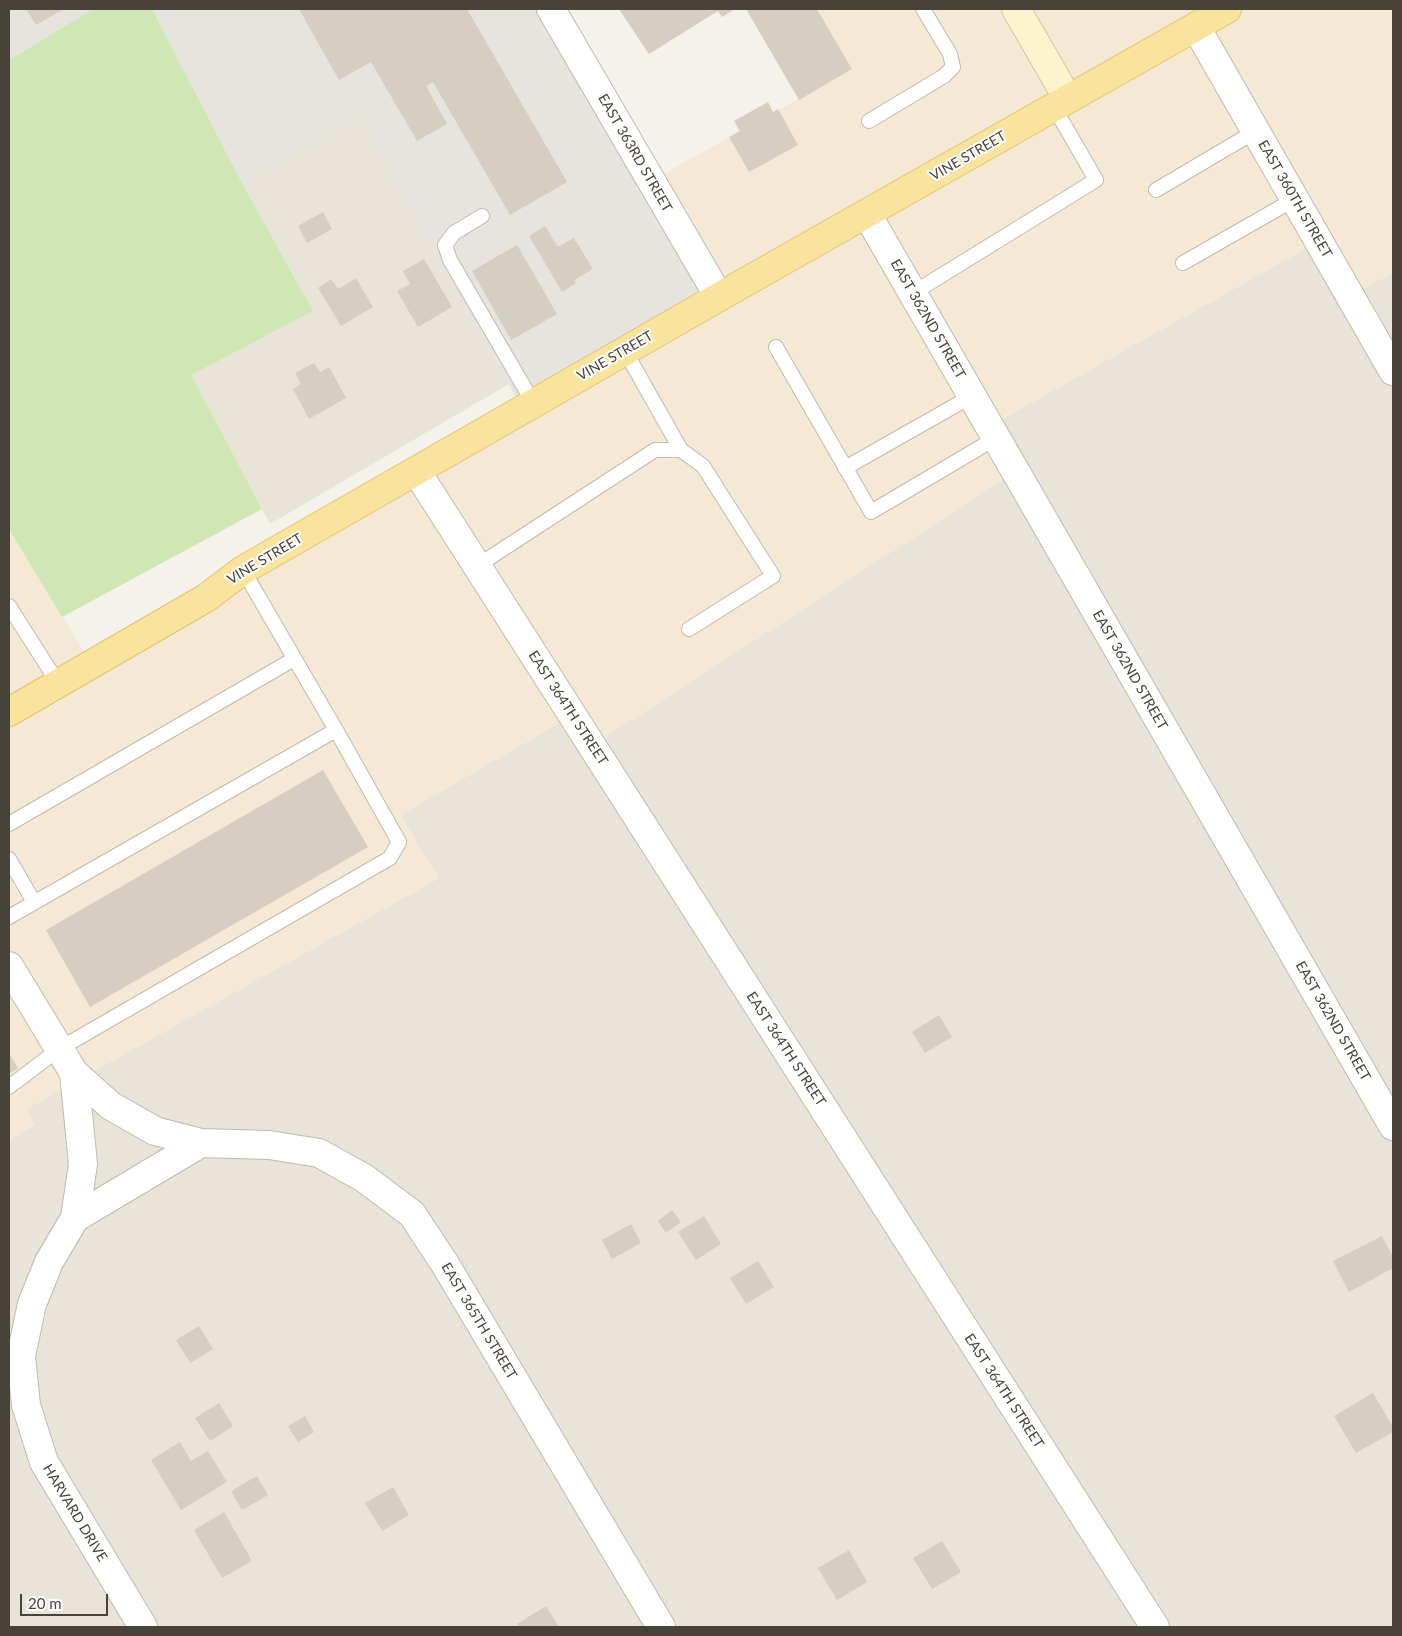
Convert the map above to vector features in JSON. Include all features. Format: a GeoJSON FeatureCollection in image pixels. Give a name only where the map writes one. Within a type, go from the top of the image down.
{"type":"FeatureCollection","features":[{"type":"Feature","properties":{"kind":"main road","name":"VINE STREET"},"geometry":{"type":"LineString","coordinates":[[9,712],[206,598],[243,570],[1227,9]]}},
{"type":"Feature","properties":{"kind":"street","name":"EAST 363RD STREET"},"geometry":{"type":"LineString","coordinates":[[551,9],[719,297]]}},
{"type":"Feature","properties":{"kind":"street"},"geometry":{"type":"LineString","coordinates":[[1016,9],[1061,103]]}},
{"type":"Feature","properties":{"kind":"street","name":"EAST 360TH STREET"},"geometry":{"type":"LineString","coordinates":[[1196,26],[1393,371]]}},
{"type":"Feature","properties":{"kind":"street","name":"EAST 362ND STREET"},"geometry":{"type":"LineString","coordinates":[[867,214],[1393,1126]]}},
{"type":"Feature","properties":{"kind":"street","name":"EAST 364TH STREET"},"geometry":{"type":"LineString","coordinates":[[417,472],[1155,1627]]}},
{"type":"Feature","properties":{"kind":"street","name":"EAST 365TH STREET"},"geometry":{"type":"LineString","coordinates":[[9,966],[74,1073],[111,1106],[155,1131],[201,1143],[269,1145],[319,1153],[364,1178],[412,1214],[450,1272],[661,1627]]}},
{"type":"Feature","properties":{"kind":"street","name":"HARVARD DRIVE"},"geometry":{"type":"LineString","coordinates":[[74,1073],[83,1164],[75,1218],[49,1262],[32,1304],[21,1356],[26,1405],[44,1462],[143,1627]]}},
{"type":"Feature","properties":{"kind":"street"},"geometry":{"type":"LineString","coordinates":[[75,1218],[201,1143]]}},
{"type":"Feature","properties":{"kind":"lane"},"geometry":{"type":"LineString","coordinates":[[869,121],[944,76],[953,67],[950,54],[922,9]]}},
{"type":"Feature","properties":{"kind":"lane"},"geometry":{"type":"LineString","coordinates":[[912,293],[1096,180],[1061,103]]}},
{"type":"Feature","properties":{"kind":"lane"},"geometry":{"type":"LineString","coordinates":[[1156,190],[1256,131]]}},
{"type":"Feature","properties":{"kind":"lane"},"geometry":{"type":"LineString","coordinates":[[1183,263],[1295,199]]}},
{"type":"Feature","properties":{"kind":"lane"},"geometry":{"type":"LineString","coordinates":[[482,216],[454,233],[446,245],[450,260],[534,404]]}},
{"type":"Feature","properties":{"kind":"lane"},"geometry":{"type":"LineString","coordinates":[[776,347],[871,512],[996,438]]}},
{"type":"Feature","properties":{"kind":"lane"},"geometry":{"type":"LineString","coordinates":[[625,351],[681,450],[703,466],[773,576],[689,629]]}},
{"type":"Feature","properties":{"kind":"lane"},"geometry":{"type":"LineString","coordinates":[[845,468],[972,396]]}},
{"type":"Feature","properties":{"kind":"lane"},"geometry":{"type":"LineString","coordinates":[[477,566],[655,450],[681,450]]}},
{"type":"Feature","properties":{"kind":"lane"},"geometry":{"type":"LineString","coordinates":[[9,1087],[59,1049],[390,858],[399,842],[243,570]]}},
{"type":"Feature","properties":{"kind":"lane"},"geometry":{"type":"LineString","coordinates":[[9,606],[58,683]]}},
{"type":"Feature","properties":{"kind":"lane"},"geometry":{"type":"LineString","coordinates":[[9,824],[294,659]]}},
{"type":"Feature","properties":{"kind":"lane"},"geometry":{"type":"LineString","coordinates":[[9,917],[336,730]]}},
{"type":"Feature","properties":{"kind":"lane"},"geometry":{"type":"LineString","coordinates":[[9,859],[34,902]]}},
{"type":"Feature","properties":{"kind":"shaded area"},"geometry":{"type":"Polygon","coordinates":[[[9,9],[93,9],[9,60],[9,9]]]}},
{"type":"Feature","properties":{"kind":"shaded area"},"geometry":{"type":"Polygon","coordinates":[[[152,9],[542,9],[709,292],[518,401],[361,119],[242,183],[152,9]]]}},
{"type":"Feature","properties":{"kind":"shaded area"},"geometry":{"type":"Polygon","coordinates":[[[817,9],[1004,9],[1058,95],[721,286],[660,176],[852,69],[817,9]]]}},
{"type":"Feature","properties":{"kind":"shaded area"},"geometry":{"type":"Polygon","coordinates":[[[1023,9],[1214,9],[1070,89],[1023,9]]]}},
{"type":"Feature","properties":{"kind":"shaded area"},"geometry":{"type":"Polygon","coordinates":[[[1244,9],[1393,9],[1393,272],[1358,293],[1207,30],[1244,9]]]}},
{"type":"Feature","properties":{"kind":"shaded area"},"geometry":{"type":"Polygon","coordinates":[[[1193,35],[1312,245],[995,423],[877,217],[1193,35]]]}},
{"type":"Feature","properties":{"kind":"shaded area"},"geometry":{"type":"Polygon","coordinates":[[[361,119],[509,384],[270,524],[190,374],[313,311],[242,183],[361,119]]]}},
{"type":"Feature","properties":{"kind":"shaded area"},"geometry":{"type":"Polygon","coordinates":[[[865,224],[1008,477],[598,742],[427,475],[865,224]]]}},
{"type":"Feature","properties":{"kind":"shaded area"},"geometry":{"type":"Polygon","coordinates":[[[1312,245],[1358,292],[1393,272],[1393,1627],[9,1627],[9,1140],[35,1125],[26,1109],[439,878],[400,815],[568,718],[995,423],[1312,245]]]}},
{"type":"Feature","properties":{"kind":"shaded area"},"geometry":{"type":"Polygon","coordinates":[[[416,484],[568,718],[400,815],[439,878],[27,1109],[35,1125],[9,1140],[9,723],[416,484]]]}},
{"type":"Feature","properties":{"kind":"shaded area"},"geometry":{"type":"Polygon","coordinates":[[[9,529],[84,652],[9,696],[9,529]]]}},
{"type":"Feature","properties":{"kind":"green space"},"geometry":{"type":"Polygon","coordinates":[[[93,9],[152,9],[242,183],[313,311],[191,375],[262,509],[62,617],[9,529],[9,60],[93,9]]]}},
{"type":"Feature","properties":{"kind":"building"},"geometry":{"type":"Polygon","coordinates":[[[26,9],[64,9],[36,25],[26,9]]]}},
{"type":"Feature","properties":{"kind":"building"},"geometry":{"type":"Polygon","coordinates":[[[299,9],[467,9],[567,182],[510,215],[433,82],[426,86],[447,124],[417,141],[371,62],[339,80],[299,9]]]}},
{"type":"Feature","properties":{"kind":"building"},"geometry":{"type":"Polygon","coordinates":[[[619,9],[735,9],[722,17],[718,11],[649,54],[619,9]]]}},
{"type":"Feature","properties":{"kind":"building"},"geometry":{"type":"Polygon","coordinates":[[[746,9],[817,9],[852,69],[799,100],[746,9]]]}},
{"type":"Feature","properties":{"kind":"building"},"geometry":{"type":"Polygon","coordinates":[[[768,102],[773,112],[778,109],[798,145],[749,172],[729,137],[740,131],[734,121],[768,102]]]}},
{"type":"Feature","properties":{"kind":"building"},"geometry":{"type":"Polygon","coordinates":[[[323,212],[332,229],[307,243],[298,226],[323,212]]]}},
{"type":"Feature","properties":{"kind":"building"},"geometry":{"type":"Polygon","coordinates":[[[545,226],[558,247],[574,238],[593,269],[574,280],[576,283],[562,292],[529,236],[545,226]]]}},
{"type":"Feature","properties":{"kind":"building"},"geometry":{"type":"Polygon","coordinates":[[[517,245],[557,314],[511,340],[472,271],[517,245]]]}},
{"type":"Feature","properties":{"kind":"building"},"geometry":{"type":"Polygon","coordinates":[[[424,259],[452,307],[418,327],[397,291],[410,284],[403,271],[424,259]]]}},
{"type":"Feature","properties":{"kind":"building"},"geometry":{"type":"Polygon","coordinates":[[[356,278],[373,307],[341,326],[318,288],[331,279],[338,289],[356,278]]]}},
{"type":"Feature","properties":{"kind":"building"},"geometry":{"type":"Polygon","coordinates":[[[314,363],[320,372],[329,367],[346,398],[309,419],[293,389],[301,384],[295,373],[314,363]]]}},
{"type":"Feature","properties":{"kind":"building"},"geometry":{"type":"Polygon","coordinates":[[[323,770],[368,847],[90,1007],[46,930],[323,770]]]}},
{"type":"Feature","properties":{"kind":"building"},"geometry":{"type":"Polygon","coordinates":[[[939,1015],[952,1037],[925,1053],[912,1032],[939,1015]]]}},
{"type":"Feature","properties":{"kind":"building"},"geometry":{"type":"Polygon","coordinates":[[[9,1053],[18,1068],[9,1074],[9,1053]]]}},
{"type":"Feature","properties":{"kind":"building"},"geometry":{"type":"Polygon","coordinates":[[[672,1210],[681,1222],[666,1233],[658,1221],[672,1210]]]}},
{"type":"Feature","properties":{"kind":"building"},"geometry":{"type":"Polygon","coordinates":[[[704,1216],[721,1244],[696,1260],[678,1232],[704,1216]]]}},
{"type":"Feature","properties":{"kind":"building"},"geometry":{"type":"Polygon","coordinates":[[[631,1224],[641,1243],[612,1259],[602,1240],[631,1224]]]}},
{"type":"Feature","properties":{"kind":"building"},"geometry":{"type":"Polygon","coordinates":[[[1382,1236],[1393,1257],[1393,1268],[1349,1292],[1333,1261],[1382,1236]]]}},
{"type":"Feature","properties":{"kind":"building"},"geometry":{"type":"Polygon","coordinates":[[[758,1261],[774,1287],[746,1304],[730,1278],[758,1261]]]}},
{"type":"Feature","properties":{"kind":"building"},"geometry":{"type":"Polygon","coordinates":[[[199,1326],[213,1349],[190,1363],[176,1340],[199,1326]]]}},
{"type":"Feature","properties":{"kind":"building"},"geometry":{"type":"Polygon","coordinates":[[[1373,1393],[1393,1427],[1393,1432],[1356,1453],[1334,1416],[1373,1393]]]}},
{"type":"Feature","properties":{"kind":"building"},"geometry":{"type":"Polygon","coordinates":[[[219,1403],[233,1426],[210,1441],[195,1418],[219,1403]]]}},
{"type":"Feature","properties":{"kind":"building"},"geometry":{"type":"Polygon","coordinates":[[[305,1416],[314,1432],[298,1442],[288,1426],[305,1416]]]}},
{"type":"Feature","properties":{"kind":"building"},"geometry":{"type":"Polygon","coordinates":[[[180,1442],[191,1461],[208,1451],[227,1482],[181,1510],[151,1460],[180,1442]]]}},
{"type":"Feature","properties":{"kind":"building"},"geometry":{"type":"Polygon","coordinates":[[[257,1476],[268,1495],[242,1510],[231,1491],[257,1476]]]}},
{"type":"Feature","properties":{"kind":"building"},"geometry":{"type":"Polygon","coordinates":[[[393,1487],[409,1515],[382,1531],[365,1503],[393,1487]]]}},
{"type":"Feature","properties":{"kind":"building"},"geometry":{"type":"Polygon","coordinates":[[[224,1512],[252,1561],[222,1578],[194,1530],[224,1512]]]}},
{"type":"Feature","properties":{"kind":"building"},"geometry":{"type":"Polygon","coordinates":[[[942,1541],[961,1572],[932,1589],[913,1558],[942,1541]]]}},
{"type":"Feature","properties":{"kind":"building"},"geometry":{"type":"Polygon","coordinates":[[[849,1550],[867,1582],[837,1600],[818,1568],[849,1550]]]}},
{"type":"Feature","properties":{"kind":"building"},"geometry":{"type":"Polygon","coordinates":[[[546,1606],[559,1627],[520,1627],[517,1624],[546,1606]]]}}]}
